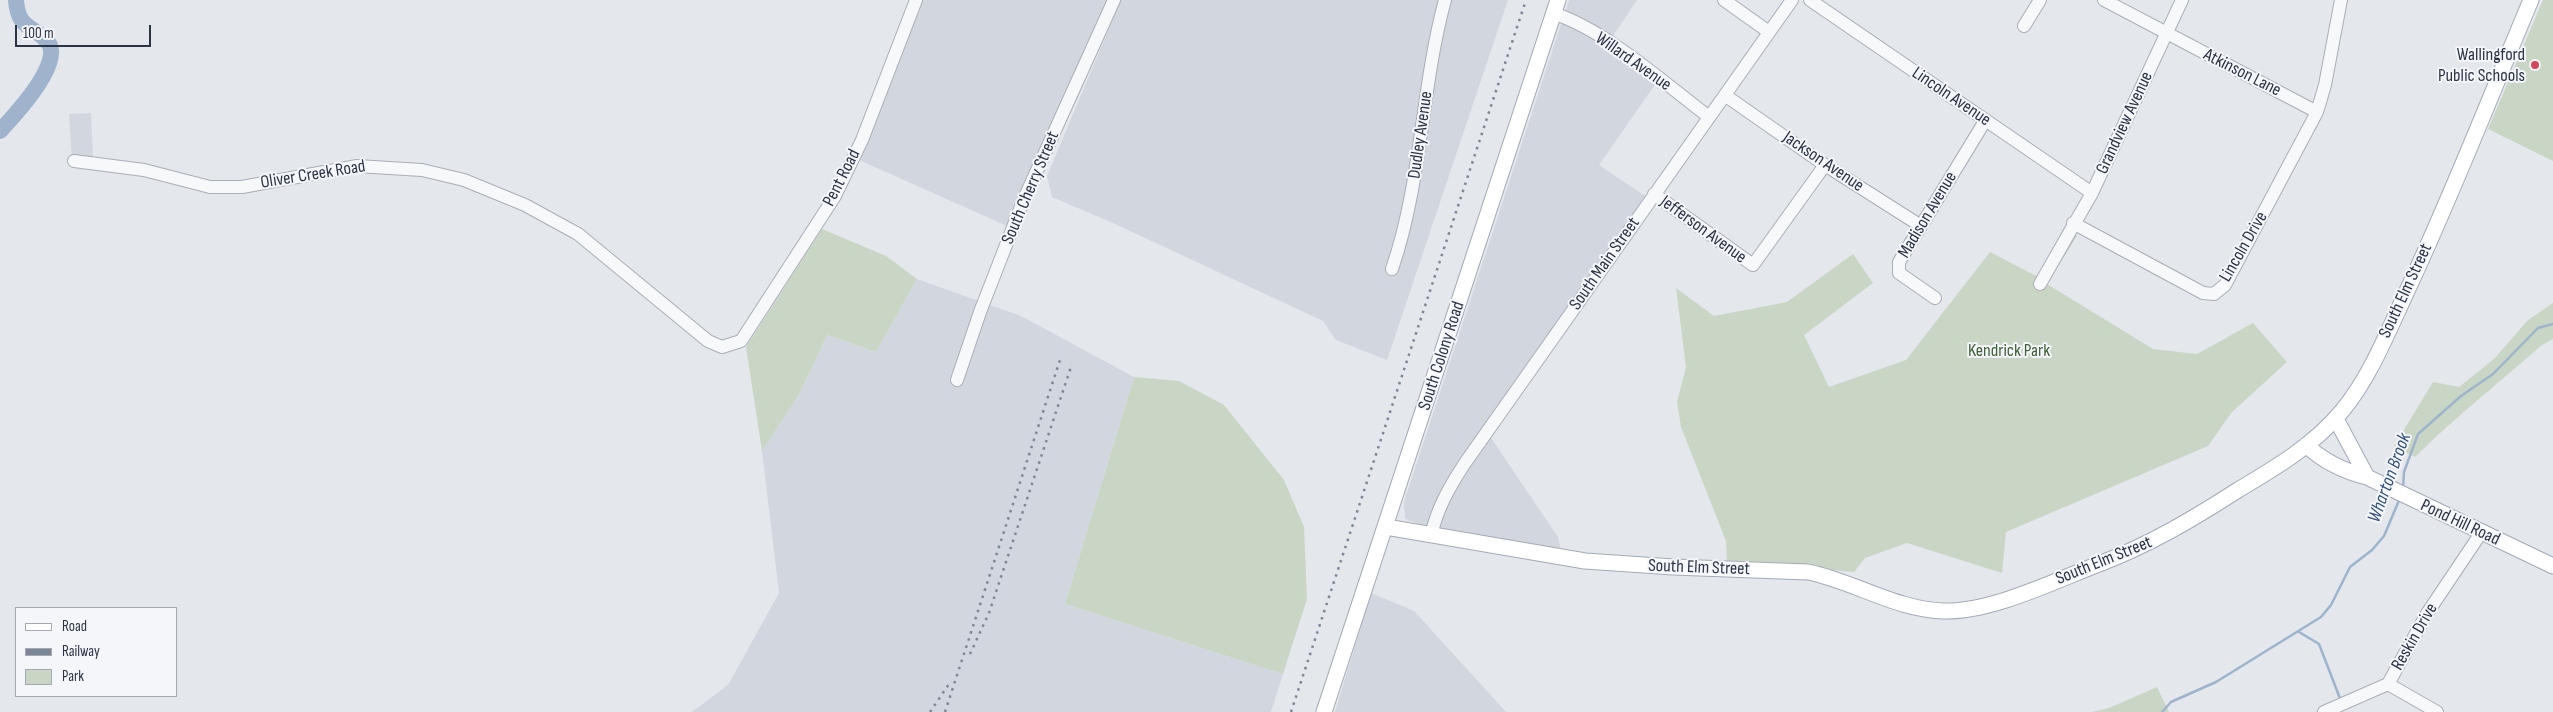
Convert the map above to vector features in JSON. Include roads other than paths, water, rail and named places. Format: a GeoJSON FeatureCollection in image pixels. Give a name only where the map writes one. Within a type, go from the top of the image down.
{"type":"FeatureCollection","features":[{"type":"Feature","properties":{"kind":"main road","name":"South Elm Street"},"geometry":{"type":"LineString","coordinates":[[1386,527],[1431,536],[1602,562],[1808,572],[1827,576],[1915,606],[1957,611],[1992,604],[2148,544],[2252,482],[2306,445],[2336,418],[2357,391],[2398,310],[2531,0]]}},
{"type":"Feature","properties":{"kind":"main road","name":"South Colony Road"},"geometry":{"type":"LineString","coordinates":[[1324,712],[1555,7]]}},
{"type":"Feature","properties":{"kind":"main road"},"geometry":{"type":"LineString","coordinates":[[2336,418],[2367,477]]}},
{"type":"Feature","properties":{"kind":"main road","name":"Pond Hill Road"},"geometry":{"type":"LineString","coordinates":[[2306,445],[2322,460],[2367,477],[2482,533],[2551,562]]}},
{"type":"Feature","properties":{"kind":"street","name":"Pent Road"},"geometry":{"type":"LineString","coordinates":[[740,342],[835,196],[862,140],[916,0]]}},
{"type":"Feature","properties":{"kind":"street","name":"South Cherry Street"},"geometry":{"type":"LineString","coordinates":[[957,380],[980,312],[1024,199],[1114,0]]}},
{"type":"Feature","properties":{"kind":"street","name":"Dudley Avenue"},"geometry":{"type":"LineString","coordinates":[[1392,268],[1408,213],[1433,53],[1445,0]]}},
{"type":"Feature","properties":{"kind":"street"},"geometry":{"type":"LineString","coordinates":[[1724,0],[1769,32]]}},
{"type":"Feature","properties":{"kind":"street","name":"South Main Street"},"geometry":{"type":"LineString","coordinates":[[1431,536],[1435,519],[1449,487],[1465,463],[1792,0]]}},
{"type":"Feature","properties":{"kind":"street","name":"Lincoln Avenue"},"geometry":{"type":"LineString","coordinates":[[1810,0],[2092,193]]}},
{"type":"Feature","properties":{"kind":"street"},"geometry":{"type":"LineString","coordinates":[[2024,26],[2040,0]]}},
{"type":"Feature","properties":{"kind":"street","name":"Atkinson Lane"},"geometry":{"type":"LineString","coordinates":[[2104,0],[2317,112]]}},
{"type":"Feature","properties":{"kind":"street","name":"Grandview Avenue"},"geometry":{"type":"LineString","coordinates":[[2040,284],[2061,243],[2092,193],[2182,0]]}},
{"type":"Feature","properties":{"kind":"street","name":"Lincoln Drive"},"geometry":{"type":"LineString","coordinates":[[2074,223],[2202,293],[2214,294],[2225,285],[2317,112],[2325,85],[2341,0]]}},
{"type":"Feature","properties":{"kind":"street","name":"Willard Avenue"},"geometry":{"type":"LineString","coordinates":[[1555,7],[1567,18],[1609,42],[1710,117]]}},
{"type":"Feature","properties":{"kind":"street","name":"Jackson Avenue"},"geometry":{"type":"LineString","coordinates":[[1726,96],[1825,164],[1921,226]]}},
{"type":"Feature","properties":{"kind":"street","name":"Madison Avenue"},"geometry":{"type":"LineString","coordinates":[[1935,298],[1899,273],[1899,262],[1985,121]]}},
{"type":"Feature","properties":{"kind":"street","name":"Oliver Creek Road"},"geometry":{"type":"LineString","coordinates":[[74,161],[144,170],[210,187],[242,187],[357,166],[422,170],[464,180],[525,205],[578,234],[708,342],[722,347],[740,342]]}},
{"type":"Feature","properties":{"kind":"street","name":"Jefferson Avenue"},"geometry":{"type":"LineString","coordinates":[[1654,194],[1753,265],[1825,164]]}},
{"type":"Feature","properties":{"kind":"street","name":"Reskin Drive"},"geometry":{"type":"LineString","coordinates":[[2324,712],[2388,684],[2428,612],[2482,533]]}},
{"type":"Feature","properties":{"kind":"street"},"geometry":{"type":"LineString","coordinates":[[2388,684],[2437,712]]}},
{"type":"Feature","properties":{"kind":"waterway"},"geometry":{"type":"LineString","coordinates":[[0,131],[36,88],[50,61],[51,50],[47,41],[23,22],[17,10],[16,0]]}},
{"type":"Feature","properties":{"kind":"waterway","name":"Wharton Brook"},"geometry":{"type":"LineString","coordinates":[[2403,488],[2404,472],[2418,434],[2461,396],[2493,374],[2538,328],[2553,324]]}},
{"type":"Feature","properties":{"kind":"waterway","name":"Wharton Brook"},"geometry":{"type":"LineString","coordinates":[[2162,712],[2171,702],[2216,682],[2321,617],[2331,605],[2350,567],[2372,550],[2384,536],[2400,498]]}},
{"type":"Feature","properties":{"kind":"waterway"},"geometry":{"type":"LineString","coordinates":[[2299,632],[2319,644],[2341,701]]}},
{"type":"Feature","properties":{"kind":"railway"},"geometry":{"type":"LineString","coordinates":[[1291,712],[1526,0]]}},
{"type":"Feature","properties":{"kind":"railway"},"geometry":{"type":"LineString","coordinates":[[945,712],[1060,360]]}},
{"type":"Feature","properties":{"kind":"railway"},"geometry":{"type":"LineString","coordinates":[[970,654],[989,613],[1072,364]]}},
{"type":"Feature","properties":{"kind":"railway"},"geometry":{"type":"LineString","coordinates":[[930,712],[949,684]]}},
{"type":"Feature","properties":{"kind":"place","name":"Wallingford Public Schools"},"geometry":{"type":"Point","coordinates":[2535,65]}},
{"type":"Feature","properties":{"kind":"park label","name":"Kendrick Park"},"geometry":{"type":"Point","coordinates":[2009,351]}}]}
